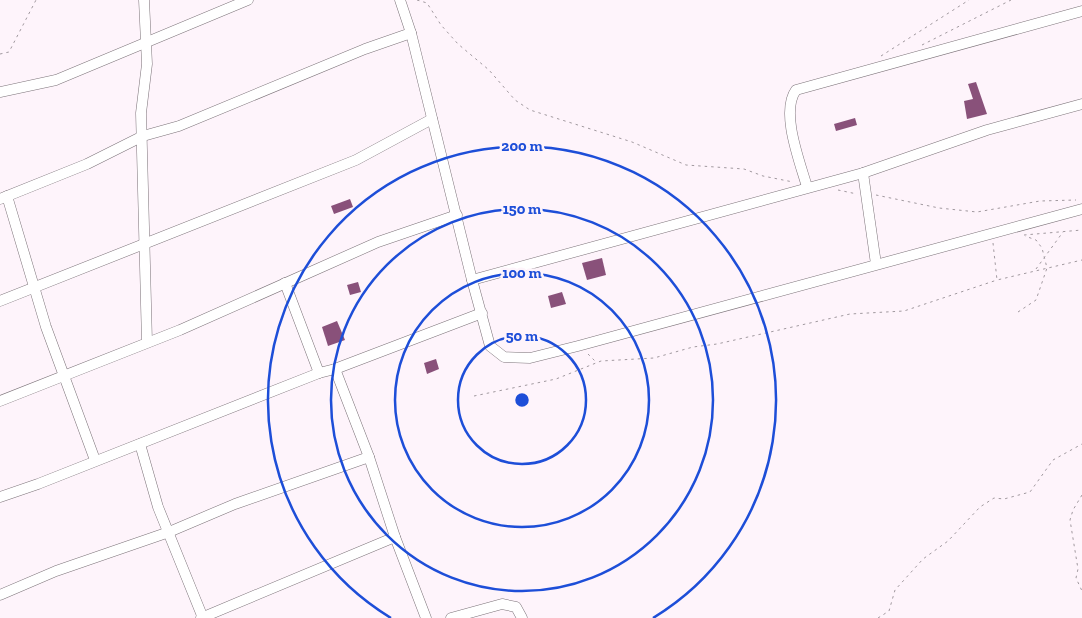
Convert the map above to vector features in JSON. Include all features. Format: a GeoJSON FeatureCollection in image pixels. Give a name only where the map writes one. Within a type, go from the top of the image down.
{"type":"FeatureCollection","features":[{"type":"Feature","properties":{"kind":"street"},"geometry":{"type":"LineString","coordinates":[[144,0],[148,43],[146,90],[141,113],[147,342]]}},
{"type":"Feature","properties":{"kind":"street"},"geometry":{"type":"LineString","coordinates":[[0,92],[56,80],[248,0]]}},
{"type":"Feature","properties":{"kind":"street"},"geometry":{"type":"LineString","coordinates":[[400,0],[411,33],[490,346],[504,358],[530,358],[578,346],[1082,209]]}},
{"type":"Feature","properties":{"kind":"street"},"geometry":{"type":"LineString","coordinates":[[807,187],[793,135],[790,113],[791,97],[796,90],[1082,11]]}},
{"type":"Feature","properties":{"kind":"street"},"geometry":{"type":"LineString","coordinates":[[96,460],[63,377],[4,197],[87,164],[143,136],[179,126],[365,49],[411,33]]}},
{"type":"Feature","properties":{"kind":"street"},"geometry":{"type":"LineString","coordinates":[[472,280],[863,173],[987,130],[1082,104]]}},
{"type":"Feature","properties":{"kind":"street"},"geometry":{"type":"LineString","coordinates":[[0,301],[356,160],[432,119]]}},
{"type":"Feature","properties":{"kind":"street"},"geometry":{"type":"LineString","coordinates":[[863,173],[876,264]]}},
{"type":"Feature","properties":{"kind":"street"},"geometry":{"type":"LineString","coordinates":[[0,401],[180,330],[378,242],[457,215]]}},
{"type":"Feature","properties":{"kind":"street"},"geometry":{"type":"LineString","coordinates":[[285,283],[319,373]]}},
{"type":"Feature","properties":{"kind":"street"},"geometry":{"type":"LineString","coordinates":[[0,497],[38,484],[319,373],[335,369],[482,314]]}},
{"type":"Feature","properties":{"kind":"street"},"geometry":{"type":"LineString","coordinates":[[335,369],[369,457],[395,536],[426,618]]}},
{"type":"Feature","properties":{"kind":"street"},"geometry":{"type":"LineString","coordinates":[[140,444],[151,486],[202,618],[395,536]]}},
{"type":"Feature","properties":{"kind":"street"},"geometry":{"type":"LineString","coordinates":[[0,595],[56,571],[169,532],[235,504],[369,457]]}},
{"type":"Feature","properties":{"kind":"street"},"geometry":{"type":"LineString","coordinates":[[451,618],[502,604],[516,607],[522,618]]}},
{"type":"Feature","properties":{"kind":"path"},"geometry":{"type":"LineString","coordinates":[[0,54],[9,52],[36,0]]}},
{"type":"Feature","properties":{"kind":"path"},"geometry":{"type":"LineString","coordinates":[[417,0],[426,3],[440,25],[458,44],[490,70],[515,100],[530,110],[632,142]]}},
{"type":"Feature","properties":{"kind":"path"},"geometry":{"type":"LineString","coordinates":[[877,58],[968,0]]}},
{"type":"Feature","properties":{"kind":"path"},"geometry":{"type":"LineString","coordinates":[[918,46],[1011,0]]}},
{"type":"Feature","properties":{"kind":"path"},"geometry":{"type":"LineString","coordinates":[[1016,236],[1082,230]]}},
{"type":"Feature","properties":{"kind":"path"},"geometry":{"type":"LineString","coordinates":[[1035,271],[1064,232]]}},
{"type":"Feature","properties":{"kind":"path"},"geometry":{"type":"LineString","coordinates":[[1018,312],[1036,300],[1047,268],[1045,257],[1036,240],[1024,235]]}},
{"type":"Feature","properties":{"kind":"path"},"geometry":{"type":"LineString","coordinates":[[978,236],[993,238],[997,280]]}},
{"type":"Feature","properties":{"kind":"path"},"geometry":{"type":"LineString","coordinates":[[474,396],[556,379],[597,362],[654,358],[693,346],[717,344],[850,314],[904,311],[997,280],[1082,260]]}},
{"type":"Feature","properties":{"kind":"path"},"geometry":{"type":"LineString","coordinates":[[578,346],[597,362]]}},
{"type":"Feature","properties":{"kind":"path"},"geometry":{"type":"LineString","coordinates":[[878,618],[889,611],[895,590],[924,559],[948,541],[980,507],[994,498],[1004,499],[1030,492],[1053,460],[1082,444]]}},
{"type":"Feature","properties":{"kind":"path"},"geometry":{"type":"LineString","coordinates":[[1082,495],[1073,510],[1070,520],[1078,569],[1076,578],[1082,591]]}},
{"type":"Feature","properties":{"kind":"building"},"geometry":{"type":"Polygon","coordinates":[[[976,82],[987,114],[967,119],[964,101],[973,99],[968,84],[976,82]]]}},
{"type":"Feature","properties":{"kind":"building"},"geometry":{"type":"Polygon","coordinates":[[[855,118],[857,125],[836,131],[834,124],[855,118]]]}},
{"type":"Feature","properties":{"kind":"building"},"geometry":{"type":"Polygon","coordinates":[[[350,199],[353,207],[334,214],[331,206],[350,199]]]}},
{"type":"Feature","properties":{"kind":"building"},"geometry":{"type":"Polygon","coordinates":[[[602,258],[606,275],[587,280],[582,263],[602,258]]]}},
{"type":"Feature","properties":{"kind":"building"},"geometry":{"type":"Polygon","coordinates":[[[358,282],[361,292],[350,295],[347,285],[358,282]]]}},
{"type":"Feature","properties":{"kind":"building"},"geometry":{"type":"Polygon","coordinates":[[[562,292],[566,304],[551,308],[548,296],[562,292]]]}},
{"type":"Feature","properties":{"kind":"building"},"geometry":{"type":"Polygon","coordinates":[[[337,321],[345,340],[328,346],[322,327],[337,321]]]}},
{"type":"Feature","properties":{"kind":"building"},"geometry":{"type":"Polygon","coordinates":[[[436,359],[439,369],[427,374],[424,363],[436,359]]]}}]}
